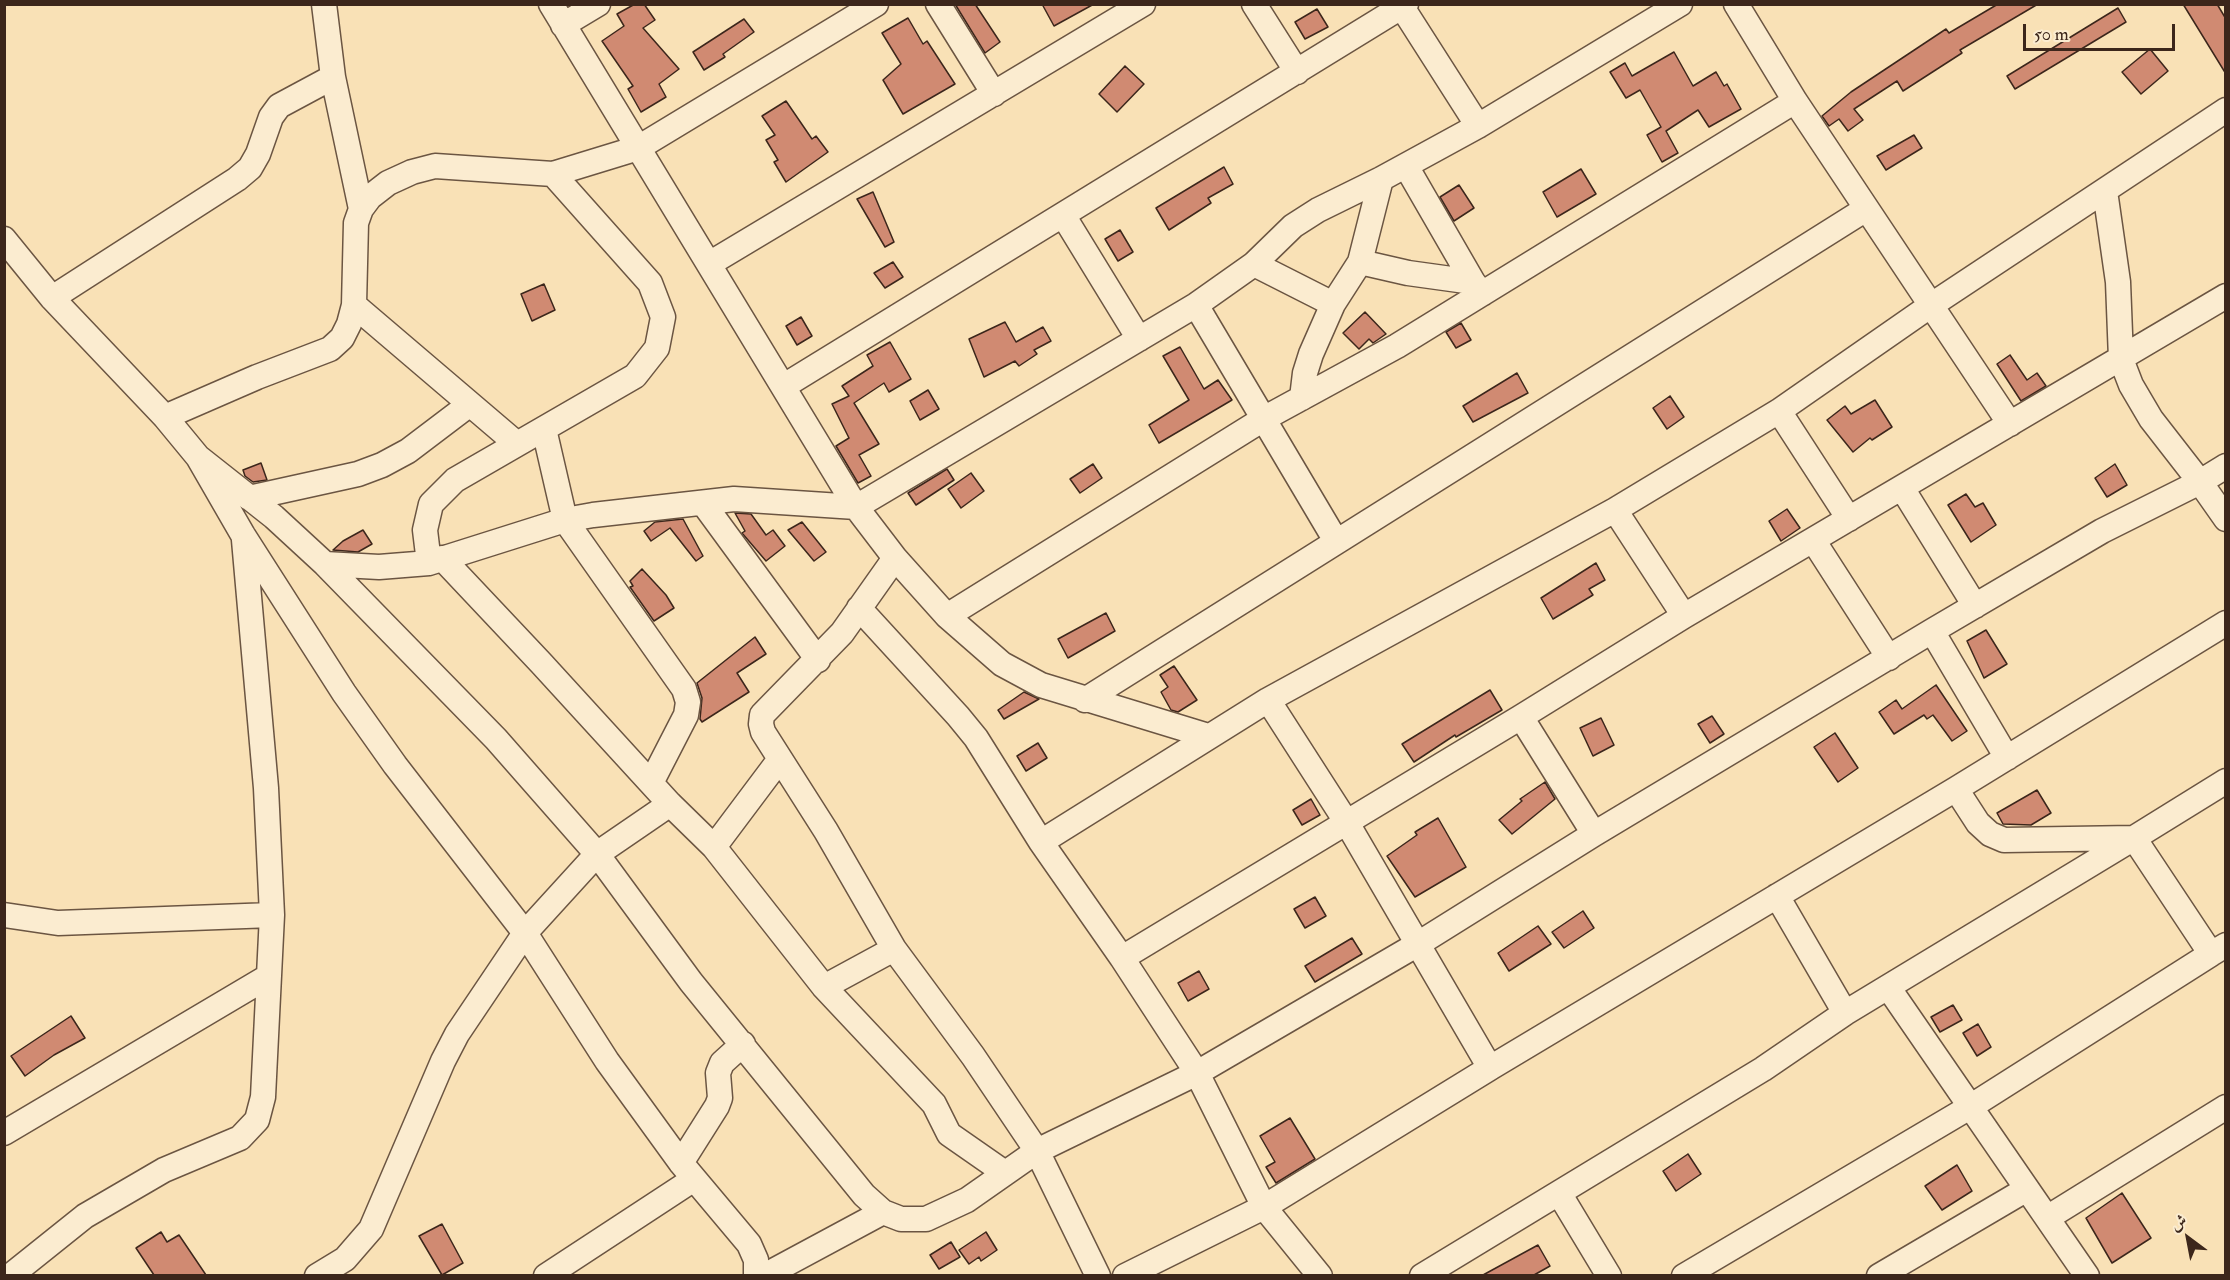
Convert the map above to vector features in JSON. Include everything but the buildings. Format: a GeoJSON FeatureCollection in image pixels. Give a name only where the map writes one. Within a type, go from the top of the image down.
{"type":"FeatureCollection","features":[{"type":"Feature","properties":{"kind":"street"},"geometry":{"type":"LineString","coordinates":[[324,4],[333,77],[361,208]]}},
{"type":"Feature","properties":{"kind":"street"},"geometry":{"type":"LineString","coordinates":[[551,4],[856,507],[895,558],[947,616],[1002,664],[1041,685],[1208,736]]}},
{"type":"Feature","properties":{"kind":"street"},"geometry":{"type":"LineString","coordinates":[[563,25],[598,4]]}},
{"type":"Feature","properties":{"kind":"street"},"geometry":{"type":"LineString","coordinates":[[165,417],[257,377],[330,349],[342,338],[354,305],[356,223],[361,208],[370,196],[388,183],[412,172],[435,166],[553,174],[638,148],[876,4]]}},
{"type":"Feature","properties":{"kind":"street"},"geometry":{"type":"LineString","coordinates":[[938,4],[994,94]]}},
{"type":"Feature","properties":{"kind":"street"},"geometry":{"type":"LineString","coordinates":[[709,264],[1143,4]]}},
{"type":"Feature","properties":{"kind":"street"},"geometry":{"type":"LineString","coordinates":[[1254,4],[1297,72]]}},
{"type":"Feature","properties":{"kind":"street"},"geometry":{"type":"LineString","coordinates":[[326,564],[379,567],[435,561],[565,520],[734,499],[856,507],[1196,305],[1254,264],[1293,226],[1318,210],[1406,166],[1478,126],[1680,4]]}},
{"type":"Feature","properties":{"kind":"street"},"geometry":{"type":"LineString","coordinates":[[1736,4],[1795,101],[2010,424]]}},
{"type":"Feature","properties":{"kind":"street"},"geometry":{"type":"LineString","coordinates":[[784,386],[1404,6],[1478,126]]}},
{"type":"Feature","properties":{"kind":"street"},"geometry":{"type":"LineString","coordinates":[[52,298],[237,179],[250,168],[258,154],[271,117],[279,106],[333,77]]}},
{"type":"Feature","properties":{"kind":"street"},"geometry":{"type":"LineString","coordinates":[[947,616],[1265,418],[1397,346],[1478,288],[1795,101]]}},
{"type":"Feature","properties":{"kind":"street"},"geometry":{"type":"LineString","coordinates":[[1041,842],[1268,700],[1615,510],[1779,411],[1930,306],[2226,110]]}},
{"type":"Feature","properties":{"kind":"street"},"geometry":{"type":"LineString","coordinates":[[1406,166],[1478,288]]}},
{"type":"Feature","properties":{"kind":"street"},"geometry":{"type":"LineString","coordinates":[[553,174],[650,283],[663,316],[657,348],[636,376],[455,480],[431,504],[425,530],[435,561],[714,847],[824,987],[934,1104],[949,1134],[1005,1173]]}},
{"type":"Feature","properties":{"kind":"street"},"geometry":{"type":"LineString","coordinates":[[1302,398],[1305,373],[1311,354],[1332,304],[1359,262],[1381,179]]}},
{"type":"Feature","properties":{"kind":"street"},"geometry":{"type":"LineString","coordinates":[[2104,191],[2118,282],[2121,359],[2131,385],[2151,419],[2226,519]]}},
{"type":"Feature","properties":{"kind":"street"},"geometry":{"type":"LineString","coordinates":[[1085,700],[1866,208]]}},
{"type":"Feature","properties":{"kind":"street"},"geometry":{"type":"LineString","coordinates":[[1063,215],[1139,339]]}},
{"type":"Feature","properties":{"kind":"street"},"geometry":{"type":"LineString","coordinates":[[4,239],[52,298],[165,417],[198,457],[243,534],[344,693],[395,765],[525,933],[608,1061],[687,1171],[749,1244],[756,1260],[756,1275]]}},
{"type":"Feature","properties":{"kind":"street"},"geometry":{"type":"LineString","coordinates":[[1359,262],[1478,288]]}},
{"type":"Feature","properties":{"kind":"street"},"geometry":{"type":"LineString","coordinates":[[1254,264],[1332,304]]}},
{"type":"Feature","properties":{"kind":"street"},"geometry":{"type":"LineString","coordinates":[[1122,958],[1684,616],[2226,296]]}},
{"type":"Feature","properties":{"kind":"street"},"geometry":{"type":"LineString","coordinates":[[354,305],[517,444]]}},
{"type":"Feature","properties":{"kind":"street"},"geometry":{"type":"LineString","coordinates":[[1196,305],[1336,541]]}},
{"type":"Feature","properties":{"kind":"street"},"geometry":{"type":"LineString","coordinates":[[249,498],[358,474],[382,465],[408,452],[470,404]]}},
{"type":"Feature","properties":{"kind":"street"},"geometry":{"type":"LineString","coordinates":[[1779,411],[1849,519]]}},
{"type":"Feature","properties":{"kind":"street"},"geometry":{"type":"LineString","coordinates":[[544,429],[565,520],[684,689],[688,702],[686,715],[651,783]]}},
{"type":"Feature","properties":{"kind":"street"},"geometry":{"type":"LineString","coordinates":[[198,457],[326,564],[496,739],[597,854],[677,963],[842,1169],[864,1195],[883,1212],[901,1219],[926,1219],[967,1200],[1037,1151],[1197,1073],[1418,944],[1594,834],[1932,631],[2102,531],[2200,482],[2226,466]]}},
{"type":"Feature","properties":{"kind":"street"},"geometry":{"type":"LineString","coordinates":[[1902,488],[1975,606]]}},
{"type":"Feature","properties":{"kind":"street"},"geometry":{"type":"LineString","coordinates":[[703,503],[818,660]]}},
{"type":"Feature","properties":{"kind":"street"},"geometry":{"type":"LineString","coordinates":[[1615,510],[1684,616]]}},
{"type":"Feature","properties":{"kind":"street"},"geometry":{"type":"LineString","coordinates":[[10,1275],[85,1216],[110,1200],[164,1170],[240,1138],[256,1120],[263,1097],[272,915],[266,788],[243,534]]}},
{"type":"Feature","properties":{"kind":"street"},"geometry":{"type":"LineString","coordinates":[[1813,540],[1889,658]]}},
{"type":"Feature","properties":{"kind":"street"},"geometry":{"type":"LineString","coordinates":[[895,558],[842,633],[762,715],[763,732],[826,831],[894,950],[973,1056],[1037,1151],[1098,1275]]}},
{"type":"Feature","properties":{"kind":"street"},"geometry":{"type":"LineString","coordinates":[[859,608],[976,738],[1041,842],[1122,958],[1197,1073],[1263,1207],[1320,1275]]}},
{"type":"Feature","properties":{"kind":"street"},"geometry":{"type":"LineString","coordinates":[[1125,1275],[1263,1207],[1956,789],[2226,623]]}},
{"type":"Feature","properties":{"kind":"street"},"geometry":{"type":"LineString","coordinates":[[1932,631],[2007,758]]}},
{"type":"Feature","properties":{"kind":"street"},"geometry":{"type":"LineString","coordinates":[[1268,700],[1347,823],[1490,1068]]}},
{"type":"Feature","properties":{"kind":"street"},"geometry":{"type":"LineString","coordinates":[[1521,717],[1594,834]]}},
{"type":"Feature","properties":{"kind":"street"},"geometry":{"type":"LineString","coordinates":[[714,847],[780,759]]}},
{"type":"Feature","properties":{"kind":"street"},"geometry":{"type":"LineString","coordinates":[[1422,1275],[1763,1069],[1845,1012],[2226,781]]}},
{"type":"Feature","properties":{"kind":"street"},"geometry":{"type":"LineString","coordinates":[[1956,789],[1978,823],[1990,834],[2004,840],[2134,838]]}},
{"type":"Feature","properties":{"kind":"street"},"geometry":{"type":"LineString","coordinates":[[317,1275],[345,1258],[371,1229],[443,1061],[457,1034],[525,933],[597,854],[670,804]]}},
{"type":"Feature","properties":{"kind":"street"},"geometry":{"type":"LineString","coordinates":[[1684,1275],[1970,1107],[2218,949],[2134,838]]}},
{"type":"Feature","properties":{"kind":"street"},"geometry":{"type":"LineString","coordinates":[[1777,896],[1845,1012]]}},
{"type":"Feature","properties":{"kind":"street"},"geometry":{"type":"LineString","coordinates":[[4,915],[58,923],[272,915]]}},
{"type":"Feature","properties":{"kind":"street"},"geometry":{"type":"LineString","coordinates":[[824,987],[894,950]]}},
{"type":"Feature","properties":{"kind":"street"},"geometry":{"type":"LineString","coordinates":[[4,1133],[269,976]]}},
{"type":"Feature","properties":{"kind":"street"},"geometry":{"type":"LineString","coordinates":[[1887,987],[2087,1275]]}},
{"type":"Feature","properties":{"kind":"street"},"geometry":{"type":"LineString","coordinates":[[546,1275],[687,1171],[720,1098],[718,1073],[723,1064],[742,1044]]}},
{"type":"Feature","properties":{"kind":"street"},"geometry":{"type":"LineString","coordinates":[[2047,1218],[2226,1107]]}},
{"type":"Feature","properties":{"kind":"street"},"geometry":{"type":"LineString","coordinates":[[1879,1275],[2027,1189]]}},
{"type":"Feature","properties":{"kind":"street"},"geometry":{"type":"LineString","coordinates":[[1558,1193],[1609,1275]]}},
{"type":"Feature","properties":{"kind":"street"},"geometry":{"type":"LineString","coordinates":[[764,1275],[883,1212]]}}]}
